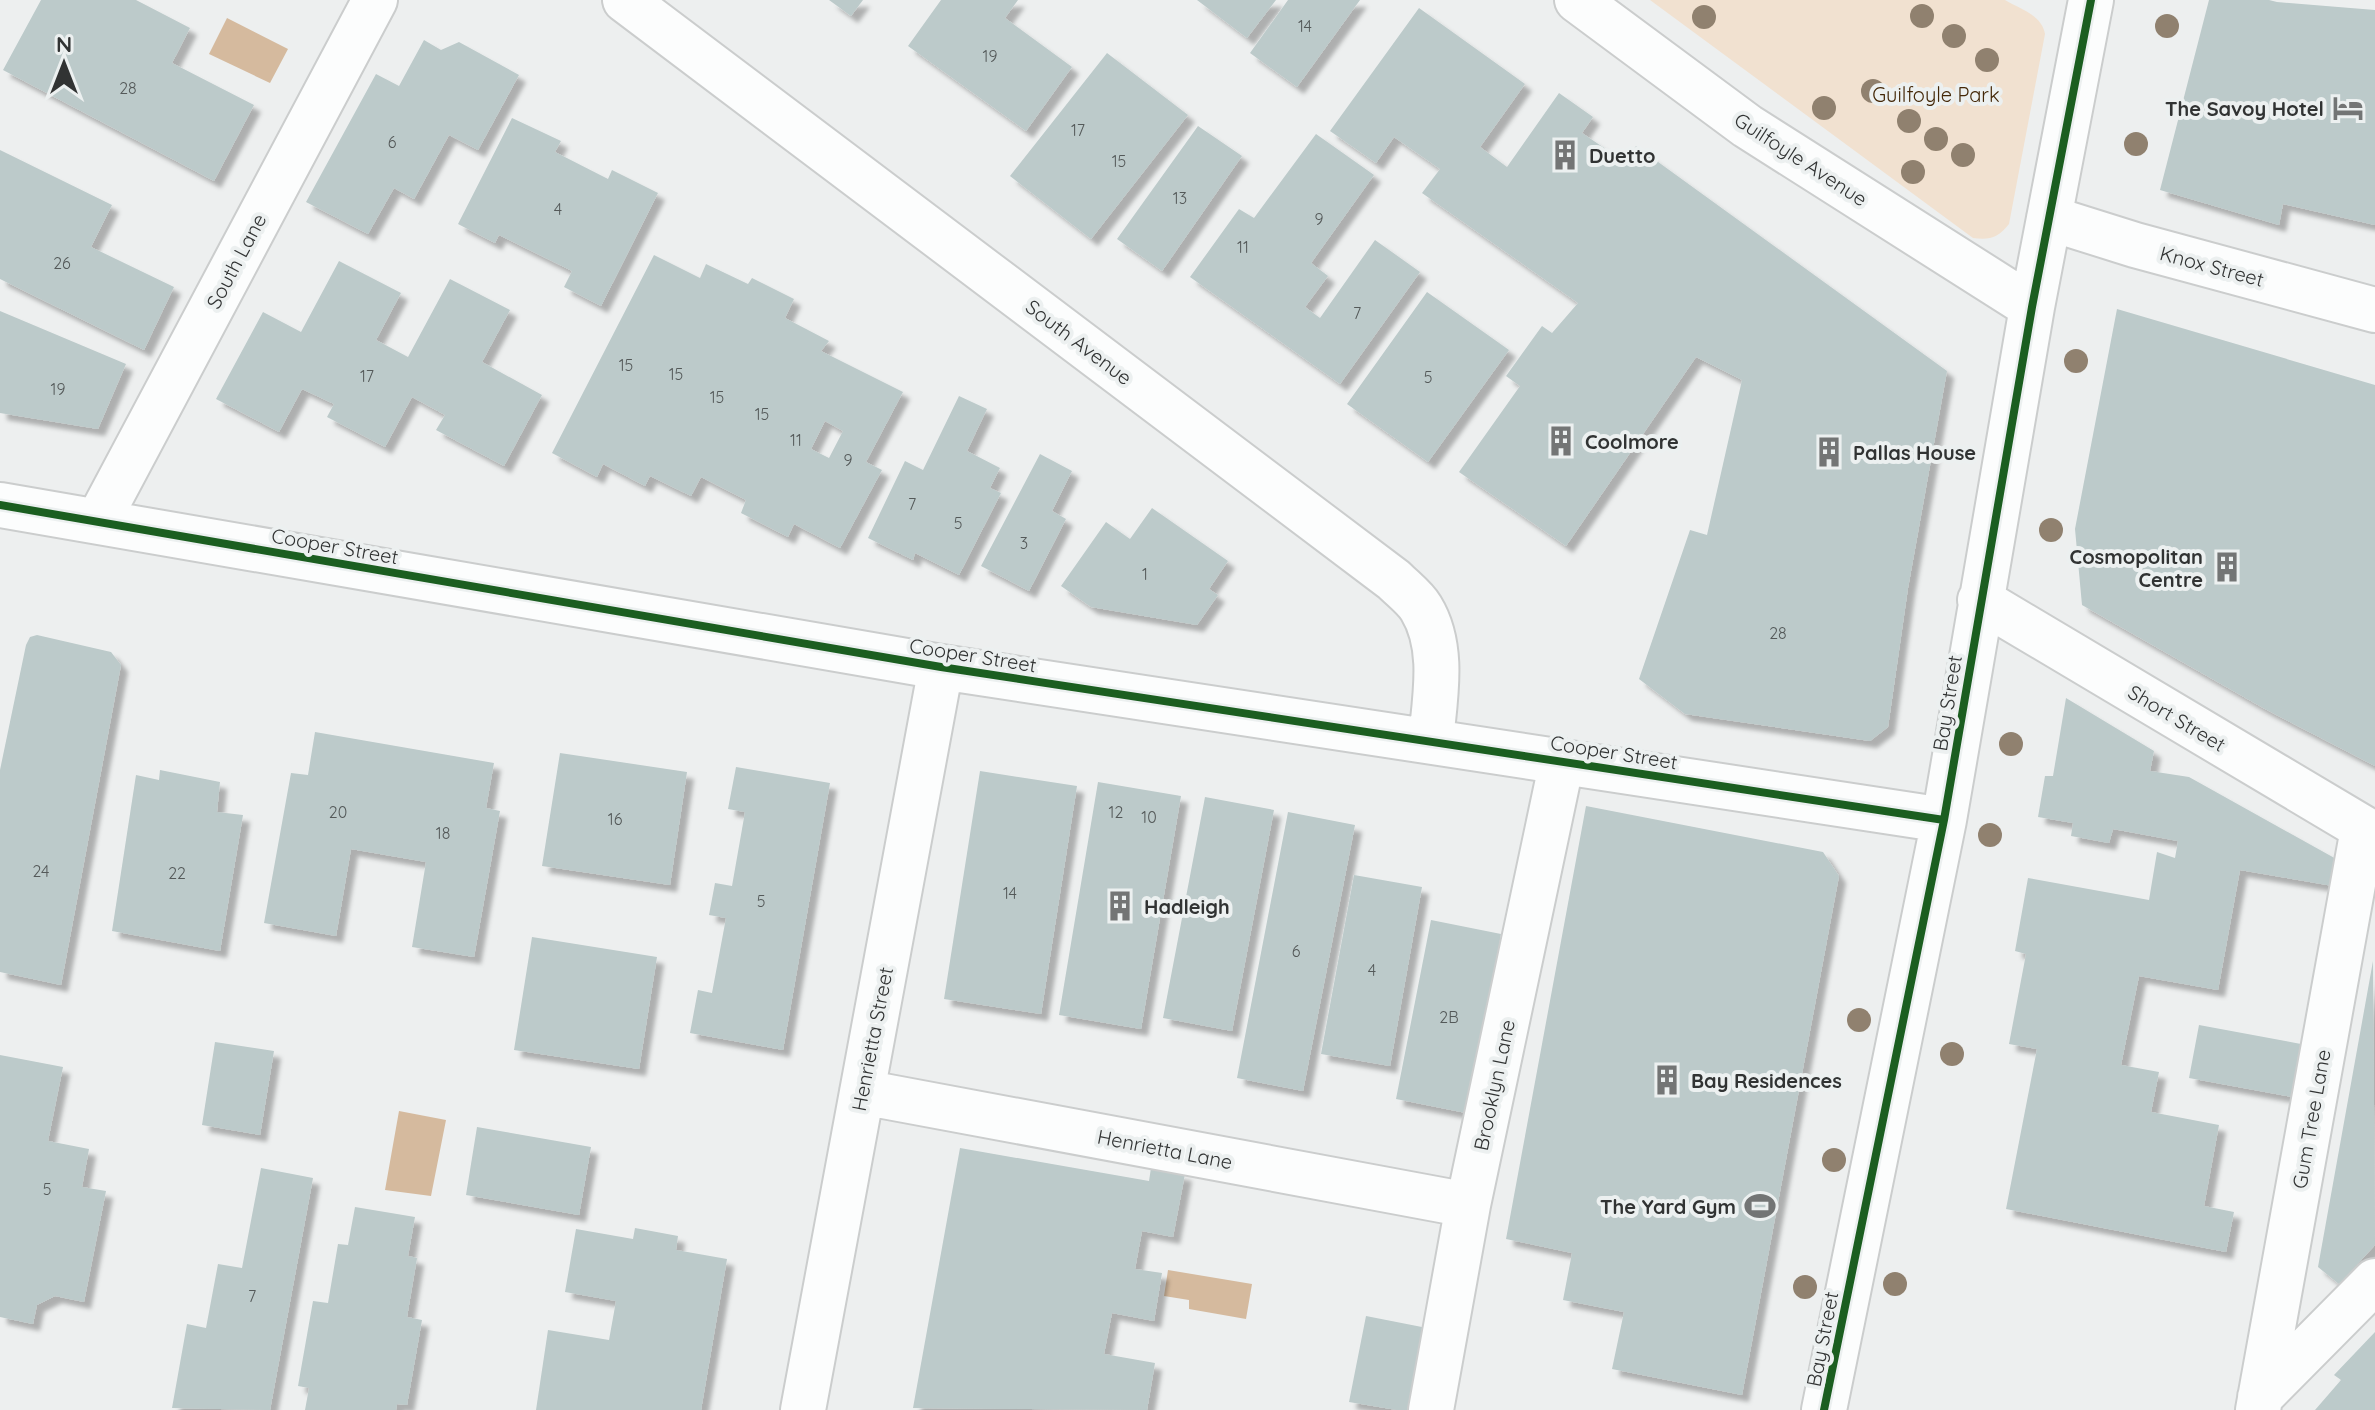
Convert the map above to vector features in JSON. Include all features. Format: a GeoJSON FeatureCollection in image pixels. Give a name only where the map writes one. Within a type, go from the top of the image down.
{"type":"FeatureCollection","features":[{"type":"Feature","properties":{"kind":"street","name":"South Lane"},"geometry":{"type":"LineString","coordinates":[[98,521],[375,0]]}},
{"type":"Feature","properties":{"kind":"street","name":"South Avenue"},"geometry":{"type":"LineString","coordinates":[[625,0],[1394,580],[1421,607],[1435,640],[1436,689],[1431,740]]}},
{"type":"Feature","properties":{"kind":"street","name":"Guilfoyle Avenue"},"geometry":{"type":"LineString","coordinates":[[1577,0],[1747,126],[2032,307]]}},
{"type":"Feature","properties":{"kind":"street","name":"Bay Street"},"geometry":{"type":"LineString","coordinates":[[1824,1410],[1944,820],[2049,218],[2083,4]]}},
{"type":"Feature","properties":{"kind":"street","name":"Knox Street"},"geometry":{"type":"LineString","coordinates":[[2049,218],[2135,245],[2375,310]]}},
{"type":"Feature","properties":{"kind":"street","name":"Cooper Street"},"geometry":{"type":"LineString","coordinates":[[0,505],[941,667],[1944,820]]}},
{"type":"Feature","properties":{"kind":"street","name":"Short Street"},"geometry":{"type":"LineString","coordinates":[[1980,600],[2369,832]]}},
{"type":"Feature","properties":{"kind":"street","name":"Henrietta Street"},"geometry":{"type":"LineString","coordinates":[[803,1410],[941,667]]}},
{"type":"Feature","properties":{"kind":"street","name":"Brooklyn Lane"},"geometry":{"type":"LineString","coordinates":[[1431,1410],[1468,1205],[1562,761]]}},
{"type":"Feature","properties":{"kind":"street","name":"Gum Tree Lane"},"geometry":{"type":"LineString","coordinates":[[2259,1403],[2369,832]]}},
{"type":"Feature","properties":{"kind":"street","name":"Henrietta Lane"},"geometry":{"type":"LineString","coordinates":[[862,1092],[1468,1205]]}},
{"type":"Feature","properties":{"kind":"street"},"geometry":{"type":"LineString","coordinates":[[2259,1403],[2375,1281]]}},
{"type":"Feature","properties":{"kind":"green space","name":"Guilfoyle Park"},"geometry":{"type":"Polygon","coordinates":[[[1650,0],[2005,0],[2030,13],[2040,22],[2045,34],[2009,224],[1993,237],[1973,238],[1650,0]]]}},
{"type":"Feature","properties":{"kind":"shaded area"},"geometry":{"type":"Polygon","coordinates":[[[227,18],[288,49],[270,83],[209,54],[227,18]]]}},
{"type":"Feature","properties":{"kind":"shaded area"},"geometry":{"type":"Polygon","coordinates":[[[399,1111],[446,1120],[431,1196],[385,1190],[399,1111]]]}},
{"type":"Feature","properties":{"kind":"shaded area"},"geometry":{"type":"Polygon","coordinates":[[[1168,1270],[1252,1284],[1246,1319],[1189,1309],[1189,1300],[1164,1296],[1168,1270]]]}},
{"type":"Feature","properties":{"kind":"building"},"geometry":{"type":"Polygon","coordinates":[[[41,0],[136,0],[190,28],[172,63],[254,105],[214,181],[3,70],[41,0]]]}},
{"type":"Feature","properties":{"kind":"building"},"geometry":{"type":"Polygon","coordinates":[[[829,0],[863,0],[851,16],[829,0]]]}},
{"type":"Feature","properties":{"kind":"building"},"geometry":{"type":"Polygon","coordinates":[[[941,0],[1018,0],[1005,18],[1072,67],[1026,131],[908,46],[941,0]]]}},
{"type":"Feature","properties":{"kind":"building"},"geometry":{"type":"Polygon","coordinates":[[[1197,0],[1276,0],[1247,38],[1197,0]]]}},
{"type":"Feature","properties":{"kind":"building"},"geometry":{"type":"Polygon","coordinates":[[[1288,0],[1360,0],[1297,87],[1250,53],[1288,0]]]}},
{"type":"Feature","properties":{"kind":"building"},"geometry":{"type":"Polygon","coordinates":[[[2209,0],[2269,0],[2375,10],[2375,225],[2283,204],[2279,225],[2160,190],[2209,0]]]}},
{"type":"Feature","properties":{"kind":"building"},"geometry":{"type":"Polygon","coordinates":[[[1419,8],[1525,84],[1480,147],[1507,167],[1559,93],[1593,117],[1582,133],[1625,162],[1636,146],[1947,371],[1908,588],[1888,727],[1870,741],[1685,714],[1639,679],[1690,530],[1707,535],[1742,380],[1696,357],[1566,546],[1459,472],[1520,386],[1506,376],[1542,326],[1552,333],[1578,303],[1422,193],[1440,169],[1394,137],[1376,163],[1330,131],[1419,8]]]}},
{"type":"Feature","properties":{"kind":"building"},"geometry":{"type":"Polygon","coordinates":[[[424,40],[441,50],[459,42],[519,75],[478,150],[449,135],[414,199],[394,188],[368,234],[306,202],[376,74],[399,86],[424,40]]]}},
{"type":"Feature","properties":{"kind":"building"},"geometry":{"type":"Polygon","coordinates":[[[1107,53],[1188,115],[1091,239],[1010,176],[1107,53]]]}},
{"type":"Feature","properties":{"kind":"building"},"geometry":{"type":"Polygon","coordinates":[[[512,118],[561,141],[555,152],[608,179],[612,170],[658,193],[601,306],[564,287],[572,271],[499,235],[495,243],[458,224],[512,118]]]}},
{"type":"Feature","properties":{"kind":"building"},"geometry":{"type":"Polygon","coordinates":[[[1198,126],[1242,156],[1162,271],[1117,239],[1198,126]]]}},
{"type":"Feature","properties":{"kind":"building"},"geometry":{"type":"Polygon","coordinates":[[[1316,134],[1374,175],[1311,263],[1328,276],[1305,307],[1320,318],[1375,240],[1420,272],[1340,384],[1190,277],[1239,209],[1254,218],[1316,134]]]}},
{"type":"Feature","properties":{"kind":"building"},"geometry":{"type":"Polygon","coordinates":[[[0,150],[112,205],[91,247],[174,287],[144,350],[0,279],[0,150]]]}},
{"type":"Feature","properties":{"kind":"building"},"geometry":{"type":"Polygon","coordinates":[[[654,255],[700,278],[706,264],[748,284],[752,278],[794,299],[785,318],[829,341],[821,351],[903,392],[866,462],[882,470],[840,548],[794,524],[788,537],[741,513],[746,500],[701,477],[691,496],[650,476],[645,486],[603,464],[597,477],[552,453],[654,255]],[[825,421],[811,449],[829,458],[843,431],[825,421]]]}},
{"type":"Feature","properties":{"kind":"building"},"geometry":{"type":"Polygon","coordinates":[[[339,261],[401,293],[376,340],[408,357],[450,279],[510,310],[482,362],[542,395],[504,466],[436,430],[445,415],[412,397],[385,447],[327,417],[334,404],[302,389],[279,432],[216,399],[263,312],[301,332],[339,261]]]}},
{"type":"Feature","properties":{"kind":"building"},"geometry":{"type":"Polygon","coordinates":[[[1427,292],[1509,350],[1428,462],[1347,404],[1427,292]]]}},
{"type":"Feature","properties":{"kind":"building","name":"Cosmopolitan Centre"},"geometry":{"type":"Polygon","coordinates":[[[2117,309],[2375,385],[2375,766],[2265,709],[2082,605],[2075,529],[2117,309]]]}},
{"type":"Feature","properties":{"kind":"building"},"geometry":{"type":"Polygon","coordinates":[[[0,311],[126,364],[98,429],[0,413],[0,311]]]}},
{"type":"Feature","properties":{"kind":"building"},"geometry":{"type":"Polygon","coordinates":[[[959,396],[987,409],[967,451],[1000,468],[990,488],[1001,493],[959,575],[915,553],[913,560],[868,538],[905,461],[923,470],[959,396]]]}},
{"type":"Feature","properties":{"kind":"building"},"geometry":{"type":"Polygon","coordinates":[[[1040,454],[1072,471],[1052,511],[1066,519],[1029,591],[981,566],[1040,454]]]}},
{"type":"Feature","properties":{"kind":"building"},"geometry":{"type":"Polygon","coordinates":[[[1152,508],[1228,561],[1209,589],[1218,595],[1197,625],[1091,607],[1061,586],[1106,522],[1130,539],[1152,508]]]}},
{"type":"Feature","properties":{"kind":"building"},"geometry":{"type":"Polygon","coordinates":[[[37,635],[111,652],[121,665],[61,985],[0,972],[0,770],[26,645],[30,637],[37,635]]]}},
{"type":"Feature","properties":{"kind":"building"},"geometry":{"type":"Polygon","coordinates":[[[2066,698],[2154,751],[2150,771],[2189,777],[2338,860],[2333,886],[2240,870],[2218,990],[2139,976],[2121,1065],[2159,1072],[2151,1112],[2219,1125],[2204,1206],[2234,1212],[2226,1252],[2006,1209],[2037,1049],[2009,1044],[2026,954],[2015,951],[2028,878],[2149,900],[2157,852],[2175,858],[2178,841],[2113,829],[2109,843],[2071,836],[2073,823],[2038,817],[2045,776],[2053,776],[2066,698]]]}},
{"type":"Feature","properties":{"kind":"building"},"geometry":{"type":"Polygon","coordinates":[[[315,732],[494,763],[486,808],[500,811],[474,957],[412,947],[426,862],[351,849],[336,936],[264,923],[291,773],[308,775],[315,732]]]}},
{"type":"Feature","properties":{"kind":"building"},"geometry":{"type":"Polygon","coordinates":[[[560,753],[687,772],[670,885],[542,866],[560,753]]]}},
{"type":"Feature","properties":{"kind":"building"},"geometry":{"type":"Polygon","coordinates":[[[736,767],[830,783],[783,1050],[690,1033],[698,990],[712,993],[726,918],[709,915],[715,883],[732,886],[745,812],[728,809],[736,767]]]}},
{"type":"Feature","properties":{"kind":"building"},"geometry":{"type":"Polygon","coordinates":[[[160,770],[220,782],[217,812],[243,815],[220,951],[112,931],[136,775],[159,780],[160,770]]]}},
{"type":"Feature","properties":{"kind":"building"},"geometry":{"type":"Polygon","coordinates":[[[980,771],[1077,786],[1041,1014],[944,999],[980,771]]]}},
{"type":"Feature","properties":{"kind":"building","name":"Hadleigh"},"geometry":{"type":"Polygon","coordinates":[[[1098,782],[1181,796],[1141,1029],[1059,1015],[1098,782]]]}},
{"type":"Feature","properties":{"kind":"building"},"geometry":{"type":"Polygon","coordinates":[[[1205,797],[1274,810],[1232,1031],[1163,1018],[1205,797]]]}},
{"type":"Feature","properties":{"kind":"building"},"geometry":{"type":"Polygon","coordinates":[[[1586,806],[1823,852],[1839,876],[1742,1395],[1612,1369],[1624,1312],[1563,1300],[1572,1253],[1506,1239],[1586,806]]]}},
{"type":"Feature","properties":{"kind":"building"},"geometry":{"type":"Polygon","coordinates":[[[1288,812],[1355,825],[1303,1091],[1237,1078],[1288,812]]]}},
{"type":"Feature","properties":{"kind":"building"},"geometry":{"type":"Polygon","coordinates":[[[1354,875],[1422,887],[1390,1066],[1321,1054],[1354,875]]]}},
{"type":"Feature","properties":{"kind":"building"},"geometry":{"type":"Polygon","coordinates":[[[1431,920],[1501,934],[1466,1113],[1396,1099],[1431,920]]]}},
{"type":"Feature","properties":{"kind":"building"},"geometry":{"type":"Polygon","coordinates":[[[532,937],[657,957],[639,1069],[514,1050],[532,937]]]}},
{"type":"Feature","properties":{"kind":"building"},"geometry":{"type":"Polygon","coordinates":[[[2373,961],[2375,1245],[2339,1284],[2318,1267],[2373,961]]]}},
{"type":"Feature","properties":{"kind":"building"},"geometry":{"type":"Polygon","coordinates":[[[2199,1025],[2301,1044],[2292,1097],[2189,1078],[2199,1025]]]}},
{"type":"Feature","properties":{"kind":"building"},"geometry":{"type":"Polygon","coordinates":[[[215,1042],[274,1051],[260,1135],[202,1125],[215,1042]]]}},
{"type":"Feature","properties":{"kind":"building"},"geometry":{"type":"Polygon","coordinates":[[[0,1055],[63,1067],[48,1141],[89,1149],[82,1187],[106,1191],[84,1302],[55,1296],[37,1305],[33,1324],[0,1317],[0,1055]]]}},
{"type":"Feature","properties":{"kind":"building"},"geometry":{"type":"Polygon","coordinates":[[[477,1127],[591,1147],[579,1215],[466,1195],[477,1127]]]}},
{"type":"Feature","properties":{"kind":"building"},"geometry":{"type":"Polygon","coordinates":[[[960,1148],[1149,1181],[1151,1168],[1185,1174],[1173,1237],[1142,1231],[1135,1269],[1162,1273],[1154,1321],[1112,1313],[1104,1354],[1155,1363],[1147,1410],[913,1408],[960,1148]]]}},
{"type":"Feature","properties":{"kind":"building"},"geometry":{"type":"Polygon","coordinates":[[[261,1168],[313,1178],[270,1410],[172,1408],[187,1324],[206,1328],[218,1264],[242,1268],[261,1168]]]}},
{"type":"Feature","properties":{"kind":"building"},"geometry":{"type":"Polygon","coordinates":[[[355,1207],[415,1217],[408,1256],[417,1258],[407,1317],[422,1320],[407,1405],[397,1404],[396,1410],[305,1410],[309,1388],[298,1386],[313,1301],[328,1303],[338,1244],[348,1245],[355,1207]]]}},
{"type":"Feature","properties":{"kind":"building"},"geometry":{"type":"Polygon","coordinates":[[[635,1228],[678,1236],[676,1250],[727,1259],[701,1410],[536,1410],[548,1330],[609,1340],[616,1301],[565,1292],[576,1229],[633,1239],[635,1228]]]}},
{"type":"Feature","properties":{"kind":"building"},"geometry":{"type":"Polygon","coordinates":[[[1366,1316],[1427,1328],[1411,1410],[1349,1402],[1366,1316]]]}},
{"type":"Feature","properties":{"kind":"building"},"geometry":{"type":"Polygon","coordinates":[[[2375,1332],[2375,1410],[2315,1410],[2341,1380],[2334,1375],[2375,1332]]]}},
{"type":"Feature","properties":{"kind":"cycle path"},"geometry":{"type":"LineString","coordinates":[[1824,1410],[1944,820],[2032,307],[2091,0]]}},
{"type":"Feature","properties":{"kind":"cycle path"},"geometry":{"type":"LineString","coordinates":[[0,505],[941,667],[1944,820]]}},
{"type":"Feature","properties":{"kind":"place","name":"The Savoy Hotel"},"geometry":{"type":"Point","coordinates":[2348,108]}},
{"type":"Feature","properties":{"kind":"place","name":"Duetto"},"geometry":{"type":"Point","coordinates":[1565,155]}},
{"type":"Feature","properties":{"kind":"place","name":"Coolmore"},"geometry":{"type":"Point","coordinates":[1561,441]}},
{"type":"Feature","properties":{"kind":"place","name":"Pallas House"},"geometry":{"type":"Point","coordinates":[1829,452]}},
{"type":"Feature","properties":{"kind":"place","name":"Cosmopolitan Centre"},"geometry":{"type":"Point","coordinates":[2227,567]}},
{"type":"Feature","properties":{"kind":"place","name":"Hadleigh"},"geometry":{"type":"Point","coordinates":[1120,906]}},
{"type":"Feature","properties":{"kind":"place","name":"Bay Residences"},"geometry":{"type":"Point","coordinates":[1667,1080]}},
{"type":"Feature","properties":{"kind":"place","name":"The Yard Gym"},"geometry":{"type":"Point","coordinates":[1760,1206]}}]}
